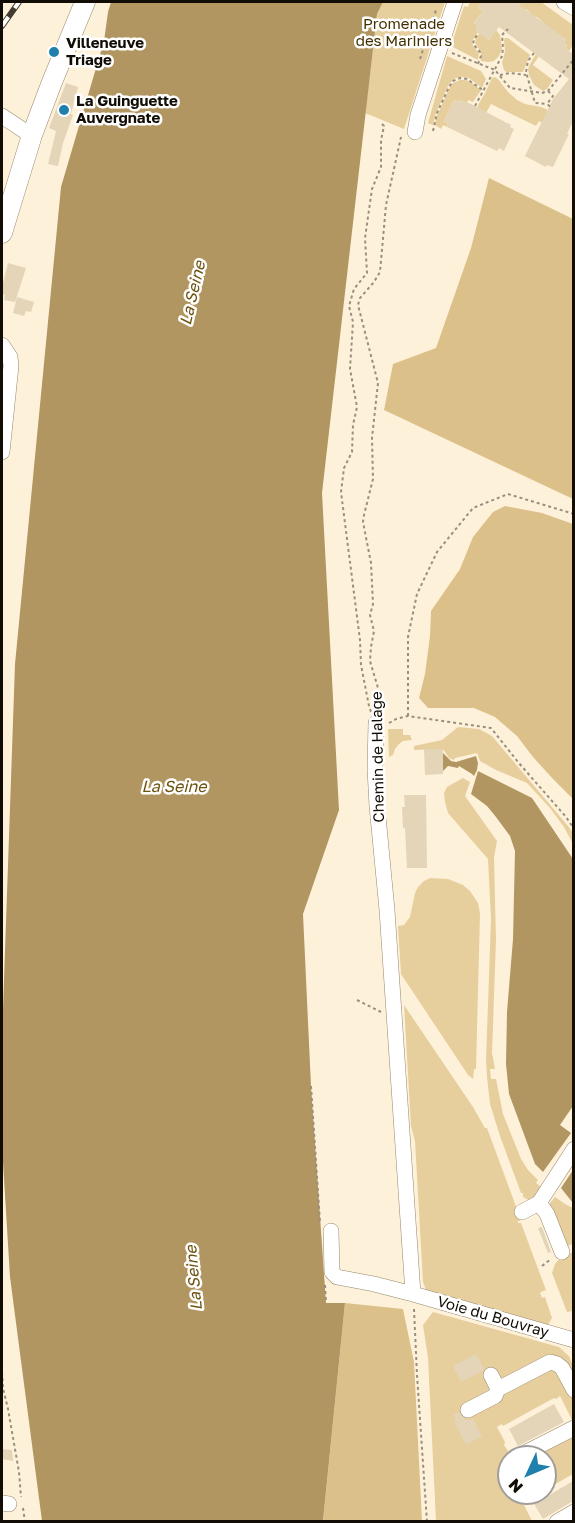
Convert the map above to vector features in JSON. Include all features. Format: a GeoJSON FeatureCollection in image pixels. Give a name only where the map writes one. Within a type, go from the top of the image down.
{"type":"FeatureCollection","features":[{"type":"Feature","properties":{"kind":"main road"},"geometry":{"type":"LineString","coordinates":[[2,233],[32,135],[85,2]]}},
{"type":"Feature","properties":{"kind":"street"},"geometry":{"type":"LineString","coordinates":[[408,133],[417,115],[455,2]]}},
{"type":"Feature","properties":{"kind":"street"},"geometry":{"type":"LineString","coordinates":[[564,2],[573,8]]}},
{"type":"Feature","properties":{"kind":"street"},"geometry":{"type":"LineString","coordinates":[[2,116],[32,135]]}},
{"type":"Feature","properties":{"kind":"street"},"geometry":{"type":"LineString","coordinates":[[2,345],[11,366],[2,452]]}},
{"type":"Feature","properties":{"kind":"street","name":"Chemin de Halage"},"geometry":{"type":"LineString","coordinates":[[382,723],[375,769],[377,806],[387,910],[413,1294]]}},
{"type":"Feature","properties":{"kind":"street"},"geometry":{"type":"LineString","coordinates":[[522,1212],[539,1203],[573,1149]]}},
{"type":"Feature","properties":{"kind":"street"},"geometry":{"type":"LineString","coordinates":[[539,1203],[547,1214],[562,1251]]}},
{"type":"Feature","properties":{"kind":"street","name":"Voie du Bouvray"},"geometry":{"type":"LineString","coordinates":[[325,1228],[332,1272],[337,1277],[413,1294],[573,1340]]}},
{"type":"Feature","properties":{"kind":"street"},"geometry":{"type":"LineString","coordinates":[[468,1410],[495,1396],[498,1389],[550,1362],[562,1368],[573,1390]]}},
{"type":"Feature","properties":{"kind":"street"},"geometry":{"type":"LineString","coordinates":[[491,1375],[498,1389]]}},
{"type":"Feature","properties":{"kind":"street"},"geometry":{"type":"LineString","coordinates":[[541,1445],[573,1428]]}},
{"type":"Feature","properties":{"kind":"street"},"geometry":{"type":"LineString","coordinates":[[557,1521],[573,1512]]}},
{"type":"Feature","properties":{"kind":"path"},"geometry":{"type":"LineString","coordinates":[[475,106],[502,56],[502,36],[508,29]]}},
{"type":"Feature","properties":{"kind":"path"},"geometry":{"type":"LineString","coordinates":[[478,64],[481,56],[473,44],[479,33]]}},
{"type":"Feature","properties":{"kind":"path"},"geometry":{"type":"LineString","coordinates":[[534,53],[528,62],[526,72],[531,91],[535,103],[547,104],[552,108]]}},
{"type":"Feature","properties":{"kind":"path"},"geometry":{"type":"LineString","coordinates":[[456,55],[495,70],[510,88],[542,93],[548,91],[573,59]]}},
{"type":"Feature","properties":{"kind":"path"},"geometry":{"type":"LineString","coordinates":[[500,75],[510,73],[526,75]]}},
{"type":"Feature","properties":{"kind":"path"},"geometry":{"type":"LineString","coordinates":[[433,131],[437,113],[453,81],[460,78],[467,79],[484,91]]}},
{"type":"Feature","properties":{"kind":"path"},"geometry":{"type":"LineString","coordinates":[[547,104],[553,96],[548,91]]}},
{"type":"Feature","properties":{"kind":"path"},"geometry":{"type":"LineString","coordinates":[[381,123],[384,126],[381,140],[381,167],[372,189],[365,238],[367,273],[354,289],[349,306],[353,322],[350,369],[357,407],[353,425],[352,452],[344,468],[341,492],[360,640],[361,665],[369,706],[382,723],[408,716],[491,728],[566,817],[573,829]]}},
{"type":"Feature","properties":{"kind":"path","name":"Chemin de Halage"},"geometry":{"type":"LineString","coordinates":[[382,723],[375,701],[378,688],[370,661],[374,631],[370,615],[373,604],[372,574],[363,522],[373,479],[372,438],[378,383],[358,304],[380,272],[386,205],[408,133]]}},
{"type":"Feature","properties":{"kind":"path"},"geometry":{"type":"LineString","coordinates":[[408,716],[408,637],[417,594],[437,552],[473,508],[508,494],[573,514]]}},
{"type":"Feature","properties":{"kind":"path"},"geometry":{"type":"LineString","coordinates":[[357,1000],[394,1018]]}},
{"type":"Feature","properties":{"kind":"path"},"geometry":{"type":"LineString","coordinates":[[311,1086],[325,1228]]}},
{"type":"Feature","properties":{"kind":"path"},"geometry":{"type":"LineString","coordinates":[[324,1281],[326,1303]]}},
{"type":"Feature","properties":{"kind":"path"},"geometry":{"type":"LineString","coordinates":[[413,1294],[427,1521]]}},
{"type":"Feature","properties":{"kind":"path"},"geometry":{"type":"LineString","coordinates":[[2,1372],[19,1472],[14,1502],[25,1521]]}},
{"type":"Feature","properties":{"kind":"green space","name":"Promenade des Mariniers"},"geometry":{"type":"Polygon","coordinates":[[[383,2],[445,2],[404,129],[365,113],[377,14],[383,2]]]}},
{"type":"Feature","properties":{"kind":"green space"},"geometry":{"type":"Polygon","coordinates":[[[470,2],[481,2],[479,8],[483,11],[474,23],[478,27],[476,30],[478,32],[472,41],[479,53],[478,60],[451,46],[464,6],[468,7],[470,2]]]}},
{"type":"Feature","properties":{"kind":"green space"},"geometry":{"type":"Polygon","coordinates":[[[515,2],[541,2],[573,25],[573,45],[569,51],[565,48],[566,39],[545,27],[546,25],[537,17],[528,15],[530,13],[526,9],[523,12],[518,8],[520,5],[515,2]]]}},
{"type":"Feature","properties":{"kind":"green space"},"geometry":{"type":"Polygon","coordinates":[[[496,30],[500,35],[502,49],[499,56],[494,61],[481,61],[481,52],[475,43],[476,38],[480,33],[489,40],[496,30]]]}},
{"type":"Feature","properties":{"kind":"green space"},"geometry":{"type":"Polygon","coordinates":[[[505,38],[530,55],[523,72],[504,70],[502,63],[505,38]]]}},
{"type":"Feature","properties":{"kind":"green space"},"geometry":{"type":"Polygon","coordinates":[[[536,54],[539,56],[533,65],[553,80],[543,91],[534,85],[529,75],[528,69],[536,54]]]}},
{"type":"Feature","properties":{"kind":"green space"},"geometry":{"type":"Polygon","coordinates":[[[447,56],[481,71],[486,79],[482,88],[469,78],[455,78],[449,84],[433,125],[428,123],[447,56]]]}},
{"type":"Feature","properties":{"kind":"green space"},"geometry":{"type":"Polygon","coordinates":[[[495,77],[517,100],[548,110],[542,123],[539,121],[536,126],[491,104],[486,113],[477,107],[492,78],[495,77]]]}},
{"type":"Feature","properties":{"kind":"green space"},"geometry":{"type":"Polygon","coordinates":[[[460,80],[471,82],[481,90],[473,102],[454,100],[444,121],[448,124],[447,127],[443,125],[441,129],[435,125],[436,118],[450,87],[460,80]]]}},
{"type":"Feature","properties":{"kind":"green space"},"geometry":{"type":"Polygon","coordinates":[[[458,727],[479,729],[492,736],[568,826],[573,833],[573,844],[550,808],[527,783],[480,761],[477,753],[454,760],[449,758],[443,749],[414,750],[414,746],[442,740],[458,727]]]}},
{"type":"Feature","properties":{"kind":"green space"},"geometry":{"type":"Polygon","coordinates":[[[388,729],[403,729],[403,735],[410,735],[412,740],[403,741],[389,757],[388,729]]]}},
{"type":"Feature","properties":{"kind":"green space"},"geometry":{"type":"Polygon","coordinates":[[[463,778],[470,782],[465,796],[497,841],[494,857],[496,940],[492,1053],[495,1069],[490,1069],[491,1079],[496,1079],[503,1114],[521,1159],[538,1180],[536,1183],[543,1188],[530,1201],[521,1193],[490,1104],[486,1060],[491,919],[488,859],[448,813],[444,793],[447,787],[463,778]]]}},
{"type":"Feature","properties":{"kind":"green space"},"geometry":{"type":"Polygon","coordinates":[[[430,878],[448,879],[463,885],[478,903],[480,913],[476,1069],[474,1069],[473,1079],[468,1075],[401,974],[398,926],[404,925],[410,917],[418,887],[430,878]]]}},
{"type":"Feature","properties":{"kind":"green space"},"geometry":{"type":"Polygon","coordinates":[[[404,1005],[487,1128],[521,1220],[518,1223],[521,1223],[546,1290],[540,1293],[542,1298],[545,1297],[552,1318],[548,1325],[426,1290],[423,1282],[404,1005]]]}},
{"type":"Feature","properties":{"kind":"green space"},"geometry":{"type":"Polygon","coordinates":[[[555,1197],[573,1208],[573,1244],[567,1246],[547,1207],[555,1197]]]}},
{"type":"Feature","properties":{"kind":"green space"},"geometry":{"type":"Polygon","coordinates":[[[573,1252],[573,1311],[567,1312],[552,1273],[560,1258],[573,1252]]]}},
{"type":"Feature","properties":{"kind":"green space"},"geometry":{"type":"Polygon","coordinates":[[[433,1312],[559,1347],[569,1356],[573,1366],[573,1422],[560,1396],[497,1427],[505,1442],[504,1445],[497,1445],[497,1505],[524,1505],[532,1521],[436,1521],[428,1358],[423,1325],[433,1312]]]}},
{"type":"Feature","properties":{"kind":"green space"},"geometry":{"type":"Polygon","coordinates":[[[573,1434],[573,1474],[557,1483],[557,1445],[554,1445],[573,1434]]]}},
{"type":"Feature","properties":{"kind":"shaded area"},"geometry":{"type":"Polygon","coordinates":[[[489,178],[573,219],[573,499],[384,410],[393,364],[436,348],[471,248],[489,178]]]}},
{"type":"Feature","properties":{"kind":"shaded area"},"geometry":{"type":"Polygon","coordinates":[[[505,506],[542,513],[573,524],[573,799],[533,757],[517,736],[495,717],[474,708],[428,708],[419,698],[425,674],[431,611],[460,569],[473,537],[493,512],[505,506]]]}},
{"type":"Feature","properties":{"kind":"shaded area"},"geometry":{"type":"Polygon","coordinates":[[[345,1303],[403,1309],[414,1362],[422,1521],[323,1522],[345,1303]]]}},
{"type":"Feature","properties":{"kind":"water","name":"La Seine"},"geometry":{"type":"Polygon","coordinates":[[[111,2],[383,2],[377,14],[322,493],[339,810],[303,914],[311,1086],[326,1303],[345,1303],[323,1521],[42,1521],[10,1277],[2,1146],[2,1037],[15,664],[61,187],[104,41],[111,2]]]}},
{"type":"Feature","properties":{"kind":"water"},"geometry":{"type":"Polygon","coordinates":[[[443,753],[451,761],[456,762],[476,756],[478,763],[474,776],[459,766],[458,768],[448,766],[443,771],[443,753]]]}},
{"type":"Feature","properties":{"kind":"water"},"geometry":{"type":"Polygon","coordinates":[[[478,771],[532,798],[573,859],[573,1106],[560,1125],[571,1133],[543,1172],[535,1164],[509,1094],[506,1064],[515,851],[510,836],[496,817],[487,806],[471,794],[478,771]]]}},
{"type":"Feature","properties":{"kind":"water"},"geometry":{"type":"Polygon","coordinates":[[[573,1170],[573,1203],[561,1188],[573,1170]]]}},
{"type":"Feature","properties":{"kind":"building"},"geometry":{"type":"Polygon","coordinates":[[[481,2],[515,2],[566,39],[565,48],[573,54],[573,121],[553,167],[547,165],[546,167],[525,156],[553,99],[569,79],[499,27],[489,40],[475,30],[478,27],[474,24],[483,11],[479,8],[481,2]]]}},
{"type":"Feature","properties":{"kind":"building","name":"La Guinguette Auvergnate"},"geometry":{"type":"Polygon","coordinates":[[[66,83],[78,87],[71,114],[73,115],[58,166],[48,164],[56,131],[49,128],[66,83]]]}},
{"type":"Feature","properties":{"kind":"building"},"geometry":{"type":"Polygon","coordinates":[[[454,100],[467,102],[511,125],[510,127],[514,129],[504,151],[499,148],[497,151],[447,127],[448,124],[444,121],[454,100]]]}},
{"type":"Feature","properties":{"kind":"building"},"geometry":{"type":"Polygon","coordinates":[[[8,263],[26,268],[15,302],[4,300],[5,295],[2,294],[8,263]]]}},
{"type":"Feature","properties":{"kind":"building"},"geometry":{"type":"Polygon","coordinates":[[[17,297],[34,302],[31,312],[26,311],[24,316],[13,313],[17,297]]]}},
{"type":"Feature","properties":{"kind":"building"},"geometry":{"type":"Polygon","coordinates":[[[424,749],[443,749],[443,774],[425,775],[424,749]]]}},
{"type":"Feature","properties":{"kind":"building"},"geometry":{"type":"Polygon","coordinates":[[[404,795],[426,795],[427,868],[407,868],[402,807],[405,807],[404,795]]]}},
{"type":"Feature","properties":{"kind":"building"},"geometry":{"type":"Polygon","coordinates":[[[542,1227],[551,1252],[548,1253],[538,1228],[542,1227]]]}},
{"type":"Feature","properties":{"kind":"building"},"geometry":{"type":"Polygon","coordinates":[[[476,1354],[484,1369],[461,1382],[453,1366],[476,1354]]]}},
{"type":"Feature","properties":{"kind":"building"},"geometry":{"type":"Polygon","coordinates":[[[554,1404],[564,1422],[520,1445],[517,1445],[509,1429],[554,1404]]]}},
{"type":"Feature","properties":{"kind":"building"},"geometry":{"type":"Polygon","coordinates":[[[459,1412],[463,1418],[473,1419],[482,1436],[466,1445],[454,1421],[456,1420],[453,1415],[459,1412]]]}},
{"type":"Feature","properties":{"kind":"building"},"geometry":{"type":"Polygon","coordinates":[[[2,1449],[12,1450],[13,1461],[2,1459],[2,1449]]]}},
{"type":"Feature","properties":{"kind":"building"},"geometry":{"type":"Polygon","coordinates":[[[573,1481],[573,1501],[543,1519],[535,1505],[557,1505],[557,1490],[573,1481]]]}},
{"type":"Feature","properties":{"kind":"railway"},"geometry":{"type":"LineString","coordinates":[[2,26],[19,2]]}},
{"type":"Feature","properties":{"kind":"place","name":"Villeneuve Triage"},"geometry":{"type":"Point","coordinates":[54,52]}},
{"type":"Feature","properties":{"kind":"place","name":"La Guinguette Auvergnate"},"geometry":{"type":"Point","coordinates":[64,110]}}]}
